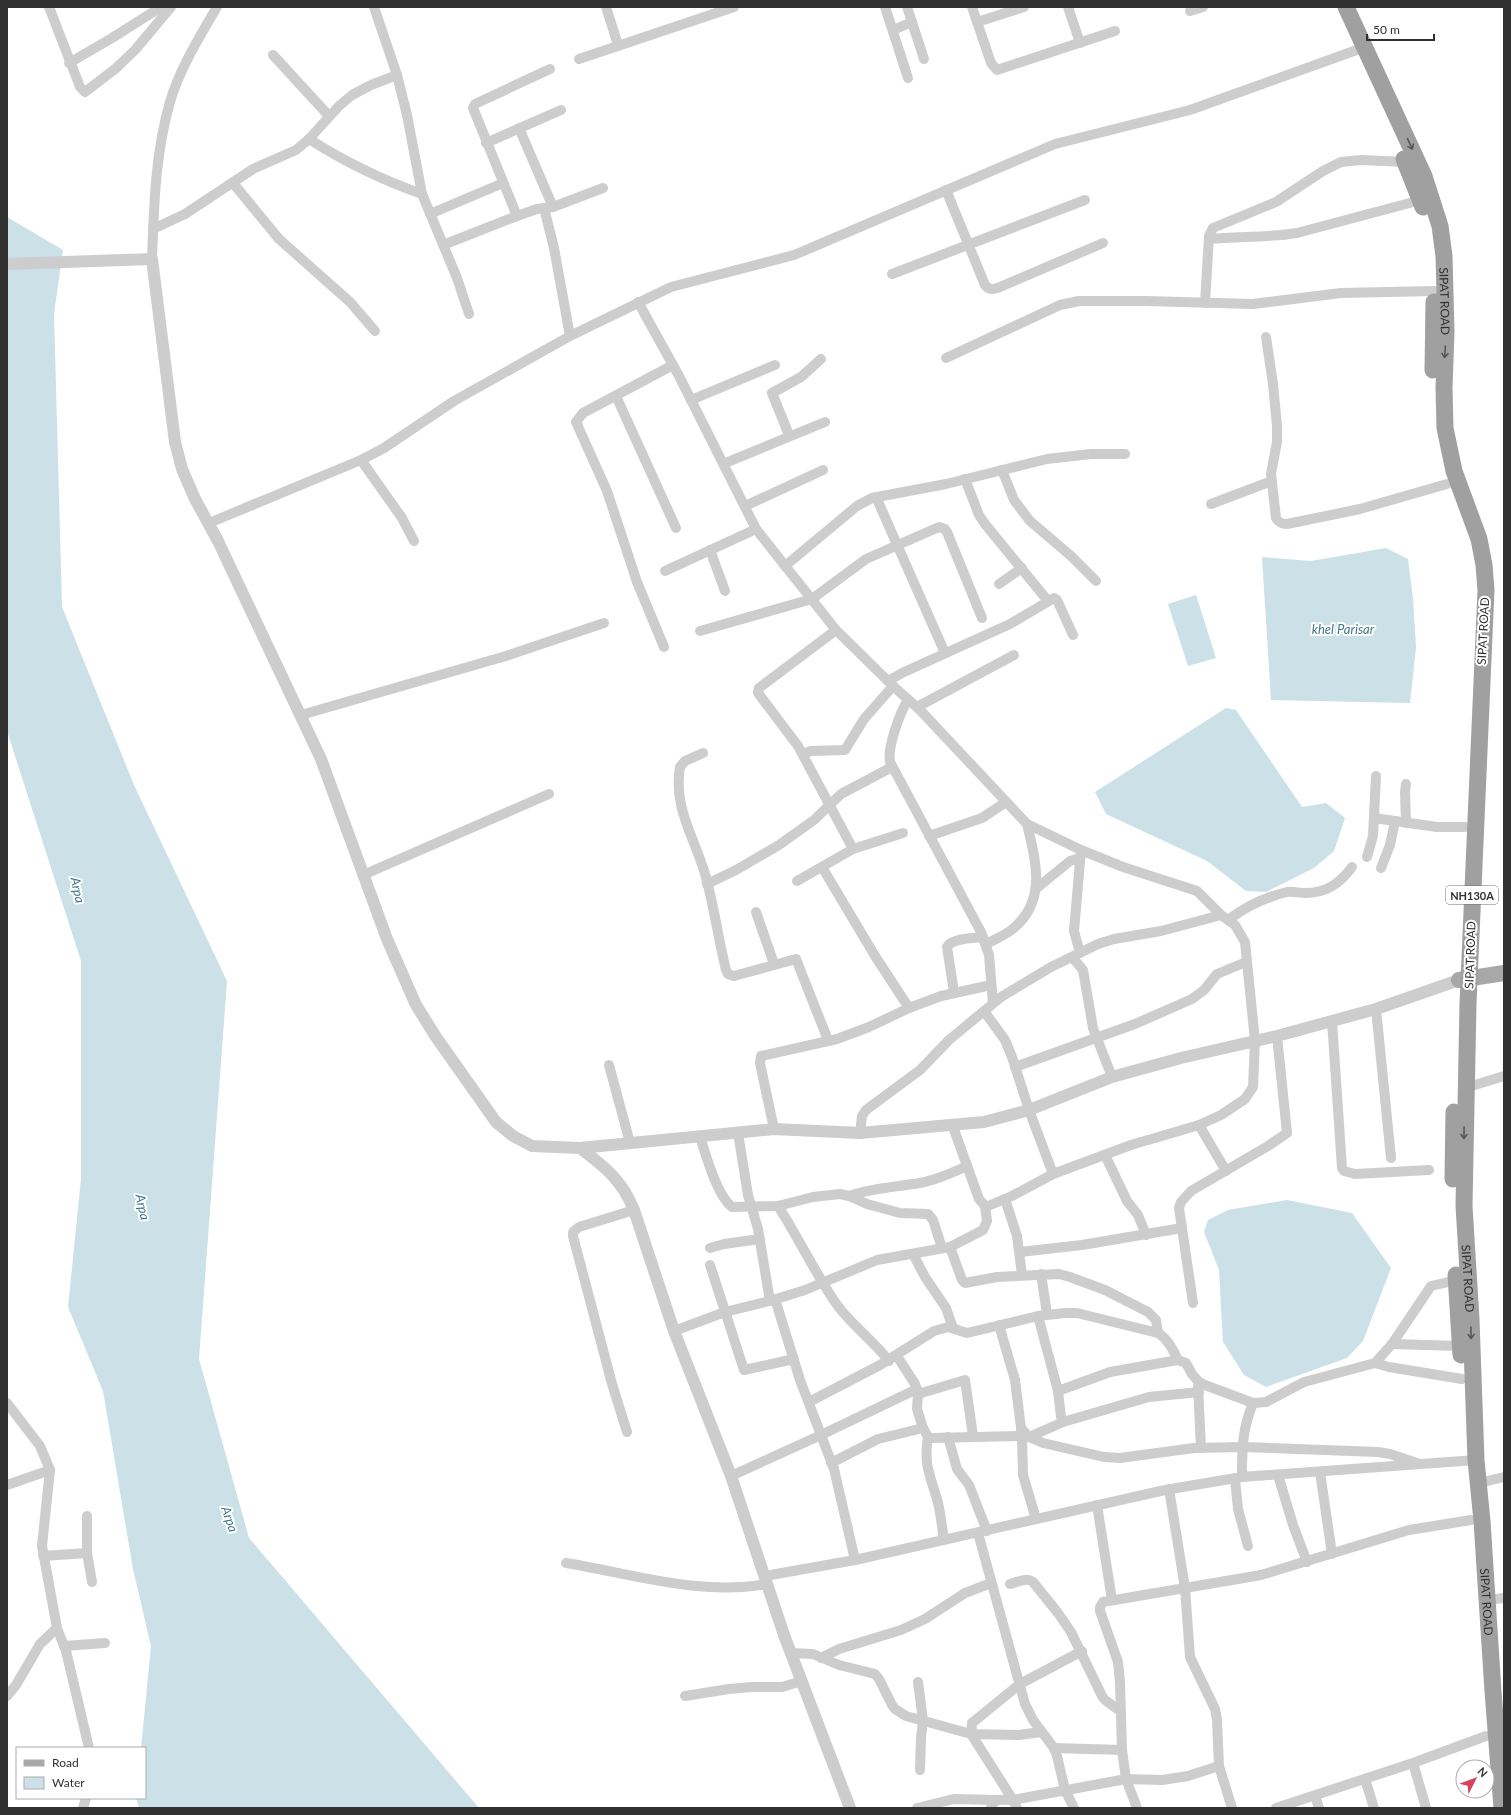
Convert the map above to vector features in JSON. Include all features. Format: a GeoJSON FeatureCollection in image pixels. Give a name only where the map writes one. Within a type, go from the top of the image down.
{"type":"FeatureCollection","features":[{"type":"Feature","properties":{"kind":"highway","name":"SIPAT ROAD"},"geometry":{"type":"LineString","coordinates":[[1334,7],[1360,49],[1423,196],[1430,232],[1434,268],[1432,404],[1434,435],[1438,456],[1468,541],[1474,577],[1475,597],[1465,827],[1464,1206],[1471,1319],[1471,1520],[1482,1690],[1492,1808]]}},
{"type":"Feature","properties":{"kind":"highway","name":"SIPAT ROAD"},"geometry":{"type":"LineString","coordinates":[[1346,7],[1360,49],[1405,162],[1440,226],[1444,256],[1446,332],[1444,388],[1445,428],[1454,471],[1479,539],[1484,565],[1486,590],[1464,978],[1452,1145],[1462,1379],[1472,1460],[1478,1483],[1496,1599],[1502,1808]]}},
{"type":"Feature","properties":{"kind":"main road"},"geometry":{"type":"LineString","coordinates":[[1464,978],[1504,973]]}},
{"type":"Feature","properties":{"kind":"street"},"geometry":{"type":"LineString","coordinates":[[49,7],[82,91],[86,92],[135,50],[172,7]]}},
{"type":"Feature","properties":{"kind":"street"},"geometry":{"type":"LineString","coordinates":[[70,63],[161,7]]}},
{"type":"Feature","properties":{"kind":"street"},"geometry":{"type":"LineString","coordinates":[[217,7],[194,48],[170,101],[161,138],[156,175],[152,259],[175,442],[182,469],[195,499],[209,523],[321,758],[387,939],[416,1005],[436,1037],[496,1122],[513,1136],[532,1146],[580,1148],[774,1129],[860,1133],[984,1122],[1029,1110],[1112,1077],[1181,1058],[1277,1036],[1376,1009],[1464,978]]}},
{"type":"Feature","properties":{"kind":"street"},"geometry":{"type":"LineString","coordinates":[[374,7],[397,75],[407,115],[422,194],[457,278],[469,314]]}},
{"type":"Feature","properties":{"kind":"street"},"geometry":{"type":"LineString","coordinates":[[606,7],[618,45]]}},
{"type":"Feature","properties":{"kind":"street"},"geometry":{"type":"LineString","coordinates":[[579,59],[734,7]]}},
{"type":"Feature","properties":{"kind":"street"},"geometry":{"type":"LineString","coordinates":[[885,7],[908,78]]}},
{"type":"Feature","properties":{"kind":"street"},"geometry":{"type":"LineString","coordinates":[[907,7],[924,59]]}},
{"type":"Feature","properties":{"kind":"street"},"geometry":{"type":"LineString","coordinates":[[972,7],[991,63],[997,70],[1115,31]]}},
{"type":"Feature","properties":{"kind":"street"},"geometry":{"type":"LineString","coordinates":[[977,22],[1024,7]]}},
{"type":"Feature","properties":{"kind":"street"},"geometry":{"type":"LineString","coordinates":[[1068,7],[1080,43]]}},
{"type":"Feature","properties":{"kind":"street"},"geometry":{"type":"LineString","coordinates":[[1190,11],[1203,7]]}},
{"type":"Feature","properties":{"kind":"street"},"geometry":{"type":"LineString","coordinates":[[893,30],[912,22]]}},
{"type":"Feature","properties":{"kind":"street"},"geometry":{"type":"LineString","coordinates":[[209,523],[361,460],[384,448],[454,401],[570,336],[671,287],[794,255],[1055,144],[1190,110],[1360,49]]}},
{"type":"Feature","properties":{"kind":"street"},"geometry":{"type":"LineString","coordinates":[[273,55],[330,116]]}},
{"type":"Feature","properties":{"kind":"street"},"geometry":{"type":"LineString","coordinates":[[517,216],[473,108],[475,104],[550,69]]}},
{"type":"Feature","properties":{"kind":"street"},"geometry":{"type":"LineString","coordinates":[[153,229],[185,214],[253,169],[296,150],[309,139],[344,102],[361,90],[397,75]]}},
{"type":"Feature","properties":{"kind":"street"},"geometry":{"type":"LineString","coordinates":[[486,143],[561,110]]}},
{"type":"Feature","properties":{"kind":"street"},"geometry":{"type":"LineString","coordinates":[[519,128],[549,207],[556,261],[570,336]]}},
{"type":"Feature","properties":{"kind":"street"},"geometry":{"type":"LineString","coordinates":[[309,139],[336,156],[380,178],[422,194]]}},
{"type":"Feature","properties":{"kind":"street"},"geometry":{"type":"LineString","coordinates":[[1205,303],[1210,231],[1217,225],[1271,205],[1323,171],[1341,162],[1361,160],[1405,162]]}},
{"type":"Feature","properties":{"kind":"street"},"geometry":{"type":"LineString","coordinates":[[233,183],[279,239],[345,298],[375,331]]}},
{"type":"Feature","properties":{"kind":"street"},"geometry":{"type":"LineString","coordinates":[[430,214],[503,183]]}},
{"type":"Feature","properties":{"kind":"street"},"geometry":{"type":"LineString","coordinates":[[443,246],[517,216],[549,207],[603,188]]}},
{"type":"Feature","properties":{"kind":"street"},"geometry":{"type":"LineString","coordinates":[[946,190],[968,245],[988,289],[993,290],[1103,243]]}},
{"type":"Feature","properties":{"kind":"street"},"geometry":{"type":"LineString","coordinates":[[1209,239],[1242,236],[1282,236],[1297,233],[1423,196]]}},
{"type":"Feature","properties":{"kind":"street"},"geometry":{"type":"LineString","coordinates":[[892,274],[1085,200]]}},
{"type":"Feature","properties":{"kind":"street"},"geometry":{"type":"LineString","coordinates":[[7,264],[152,259]]}},
{"type":"Feature","properties":{"kind":"street"},"geometry":{"type":"LineString","coordinates":[[946,358],[1047,311],[1070,302],[1146,300],[1253,304],[1356,292],[1434,291]]}},
{"type":"Feature","properties":{"kind":"street"},"geometry":{"type":"LineString","coordinates":[[638,302],[673,365],[756,529],[836,630],[890,684],[917,707],[1026,824],[1080,854],[1123,866],[1197,891],[1225,918],[1235,925],[1245,942],[1255,1041],[1254,1080],[1251,1093],[1237,1106],[1199,1124],[1053,1174],[1005,1199],[985,1206]]}},
{"type":"Feature","properties":{"kind":"street"},"geometry":{"type":"LineString","coordinates":[[1266,337],[1277,426],[1277,442],[1271,474],[1276,518],[1282,524],[1360,509],[1447,484]]}},
{"type":"Feature","properties":{"kind":"street"},"geometry":{"type":"LineString","coordinates":[[789,435],[772,393],[801,377],[821,359]]}},
{"type":"Feature","properties":{"kind":"street"},"geometry":{"type":"LineString","coordinates":[[664,647],[637,582],[607,491],[576,422],[583,413],[673,365]]}},
{"type":"Feature","properties":{"kind":"street"},"geometry":{"type":"LineString","coordinates":[[691,400],[775,365]]}},
{"type":"Feature","properties":{"kind":"street"},"geometry":{"type":"LineString","coordinates":[[616,396],[676,528]]}},
{"type":"Feature","properties":{"kind":"street"},"geometry":{"type":"LineString","coordinates":[[723,464],[789,435],[825,422]]}},
{"type":"Feature","properties":{"kind":"street"},"geometry":{"type":"LineString","coordinates":[[785,566],[857,506],[876,497],[965,479],[1047,459],[1067,456],[1125,454]]}},
{"type":"Feature","properties":{"kind":"street"},"geometry":{"type":"LineString","coordinates":[[361,460],[402,518],[414,541]]}},
{"type":"Feature","properties":{"kind":"street"},"geometry":{"type":"LineString","coordinates":[[745,506],[823,470]]}},
{"type":"Feature","properties":{"kind":"street"},"geometry":{"type":"LineString","coordinates":[[1002,470],[1014,500],[1030,521],[1071,556],[1096,581]]}},
{"type":"Feature","properties":{"kind":"street"},"geometry":{"type":"LineString","coordinates":[[965,479],[982,520],[1048,601]]}},
{"type":"Feature","properties":{"kind":"street"},"geometry":{"type":"LineString","coordinates":[[1211,504],[1272,482]]}},
{"type":"Feature","properties":{"kind":"street"},"geometry":{"type":"LineString","coordinates":[[876,497],[945,653]]}},
{"type":"Feature","properties":{"kind":"street"},"geometry":{"type":"LineString","coordinates":[[700,630],[812,599],[866,559],[939,528],[945,529],[982,618]]}},
{"type":"Feature","properties":{"kind":"street"},"geometry":{"type":"LineString","coordinates":[[665,571],[756,529]]}},
{"type":"Feature","properties":{"kind":"street"},"geometry":{"type":"LineString","coordinates":[[710,550],[725,591]]}},
{"type":"Feature","properties":{"kind":"street"},"geometry":{"type":"LineString","coordinates":[[999,584],[1022,568]]}},
{"type":"Feature","properties":{"kind":"street"},"geometry":{"type":"LineString","coordinates":[[803,754],[811,752],[845,750],[852,736],[864,719],[890,684],[902,673],[1015,622],[1054,598],[1057,600],[1073,635]]}},
{"type":"Feature","properties":{"kind":"street"},"geometry":{"type":"LineString","coordinates":[[301,715],[506,656],[604,623]]}},
{"type":"Feature","properties":{"kind":"street"},"geometry":{"type":"LineString","coordinates":[[836,630],[758,690],[759,696],[794,740],[803,754],[853,849]]}},
{"type":"Feature","properties":{"kind":"street"},"geometry":{"type":"LineString","coordinates":[[917,707],[1014,655]]}},
{"type":"Feature","properties":{"kind":"street"},"geometry":{"type":"LineString","coordinates":[[908,700],[900,714],[889,758],[892,767],[944,861],[985,940],[989,955],[993,1003]]}},
{"type":"Feature","properties":{"kind":"street"},"geometry":{"type":"LineString","coordinates":[[702,753],[682,764],[679,772],[682,815],[702,865],[720,948],[728,974],[734,976],[796,959],[828,1040]]}},
{"type":"Feature","properties":{"kind":"street"},"geometry":{"type":"LineString","coordinates":[[707,884],[762,856],[814,820],[841,794],[892,767]]}},
{"type":"Feature","properties":{"kind":"street"},"geometry":{"type":"LineString","coordinates":[[1367,857],[1373,836],[1376,776]]}},
{"type":"Feature","properties":{"kind":"street"},"geometry":{"type":"LineString","coordinates":[[1406,784],[1406,823]]}},
{"type":"Feature","properties":{"kind":"street"},"geometry":{"type":"LineString","coordinates":[[363,875],[549,794]]}},
{"type":"Feature","properties":{"kind":"street"},"geometry":{"type":"LineString","coordinates":[[929,836],[982,818],[1006,802]]}},
{"type":"Feature","properties":{"kind":"street"},"geometry":{"type":"LineString","coordinates":[[1374,818],[1437,827],[1465,827]]}},
{"type":"Feature","properties":{"kind":"street"},"geometry":{"type":"LineString","coordinates":[[1381,868],[1390,845],[1395,821]]}},
{"type":"Feature","properties":{"kind":"street"},"geometry":{"type":"LineString","coordinates":[[954,992],[947,947],[948,945],[953,942],[985,940],[1009,932],[1019,924],[1032,904],[1037,888],[1035,858],[1026,824]]}},
{"type":"Feature","properties":{"kind":"street"},"geometry":{"type":"LineString","coordinates":[[797,881],[853,849],[903,833]]}},
{"type":"Feature","properties":{"kind":"street"},"geometry":{"type":"LineString","coordinates":[[1037,888],[1080,854]]}},
{"type":"Feature","properties":{"kind":"street"},"geometry":{"type":"LineString","coordinates":[[1080,854],[1074,931],[1076,955],[1085,976],[1091,1017],[1097,1039],[1112,1077]]}},
{"type":"Feature","properties":{"kind":"street"},"geometry":{"type":"LineString","coordinates":[[822,867],[875,956],[909,1008]]}},
{"type":"Feature","properties":{"kind":"street"},"geometry":{"type":"LineString","coordinates":[[860,1133],[862,1116],[866,1110],[920,1070],[949,1040],[993,1003],[1051,967],[1114,939],[1225,918],[1250,905],[1286,892],[1306,893],[1335,886],[1352,867]]}},
{"type":"Feature","properties":{"kind":"street"},"geometry":{"type":"LineString","coordinates":[[756,912],[774,964]]}},
{"type":"Feature","properties":{"kind":"street"},"geometry":{"type":"LineString","coordinates":[[1015,1067],[1097,1039],[1192,999],[1204,990],[1217,974],[1223,970],[1246,962]]}},
{"type":"Feature","properties":{"kind":"street"},"geometry":{"type":"LineString","coordinates":[[774,1129],[760,1063],[761,1056],[852,1034],[892,1018],[909,1008],[954,992],[991,985]]}},
{"type":"Feature","properties":{"kind":"street"},"geometry":{"type":"LineString","coordinates":[[1376,1009],[1391,1158]]}},
{"type":"Feature","properties":{"kind":"street"},"geometry":{"type":"LineString","coordinates":[[984,1010],[1005,1040],[1053,1174]]}},
{"type":"Feature","properties":{"kind":"street"},"geometry":{"type":"LineString","coordinates":[[1332,1021],[1342,1168],[1344,1171],[1355,1174],[1429,1170]]}},
{"type":"Feature","properties":{"kind":"street"},"geometry":{"type":"LineString","coordinates":[[1193,1303],[1179,1208],[1186,1196],[1287,1133],[1277,1036]]}},
{"type":"Feature","properties":{"kind":"street"},"geometry":{"type":"LineString","coordinates":[[609,1065],[630,1143]]}},
{"type":"Feature","properties":{"kind":"street"},"geometry":{"type":"LineString","coordinates":[[1465,1088],[1504,1076]]}},
{"type":"Feature","properties":{"kind":"street"},"geometry":{"type":"LineString","coordinates":[[674,1331],[725,1312],[773,1300],[823,1283],[877,1260],[946,1247],[983,1230],[987,1221],[985,1206],[979,1200],[952,1124]]}},
{"type":"Feature","properties":{"kind":"street"},"geometry":{"type":"LineString","coordinates":[[1199,1124],[1226,1171]]}},
{"type":"Feature","properties":{"kind":"street"},"geometry":{"type":"LineString","coordinates":[[738,1133],[748,1195],[760,1239],[773,1300],[836,1478],[855,1560]]}},
{"type":"Feature","properties":{"kind":"street"},"geometry":{"type":"LineString","coordinates":[[700,1137],[711,1170],[724,1199],[732,1207],[778,1206],[797,1200],[829,1194],[849,1196],[868,1204],[900,1213],[928,1214],[933,1220],[962,1280],[965,1282],[997,1277],[1059,1274],[1105,1290],[1154,1317],[1158,1323],[1158,1333]]}},
{"type":"Feature","properties":{"kind":"street"},"geometry":{"type":"LineString","coordinates":[[580,1148],[607,1168],[628,1196],[634,1210],[674,1331],[731,1476],[791,1653],[850,1808]]}},
{"type":"Feature","properties":{"kind":"street"},"geometry":{"type":"LineString","coordinates":[[1105,1155],[1127,1201],[1138,1215],[1146,1235]]}},
{"type":"Feature","properties":{"kind":"street"},"geometry":{"type":"LineString","coordinates":[[849,1196],[868,1190],[921,1183],[938,1178],[967,1166]]}},
{"type":"Feature","properties":{"kind":"street"},"geometry":{"type":"LineString","coordinates":[[1005,1199],[1020,1252],[1022,1275]]}},
{"type":"Feature","properties":{"kind":"street"},"geometry":{"type":"LineString","coordinates":[[778,1206],[798,1236],[823,1283],[846,1317],[893,1358],[912,1377],[917,1391],[918,1409],[926,1432],[928,1474],[938,1503],[944,1540]]}},
{"type":"Feature","properties":{"kind":"street"},"geometry":{"type":"LineString","coordinates":[[627,1432],[612,1384],[573,1232],[578,1227],[634,1210]]}},
{"type":"Feature","properties":{"kind":"street"},"geometry":{"type":"LineString","coordinates":[[1020,1252],[1082,1245],[1182,1228]]}},
{"type":"Feature","properties":{"kind":"street"},"geometry":{"type":"LineString","coordinates":[[710,1248],[724,1244],[760,1239]]}},
{"type":"Feature","properties":{"kind":"street"},"geometry":{"type":"LineString","coordinates":[[913,1254],[925,1277],[946,1308],[953,1328]]}},
{"type":"Feature","properties":{"kind":"street"},"geometry":{"type":"LineString","coordinates":[[710,1265],[744,1370],[794,1359]]}},
{"type":"Feature","properties":{"kind":"street"},"geometry":{"type":"LineString","coordinates":[[1041,1274],[1043,1315],[1063,1422]]}},
{"type":"Feature","properties":{"kind":"street"},"geometry":{"type":"LineString","coordinates":[[1375,1363],[1392,1344],[1431,1286],[1457,1280]]}},
{"type":"Feature","properties":{"kind":"street"},"geometry":{"type":"LineString","coordinates":[[809,1402],[893,1358],[934,1331],[943,1328],[953,1328],[967,1333],[1043,1315],[1077,1314],[1158,1333],[1163,1336],[1169,1344],[1178,1360]]}},
{"type":"Feature","properties":{"kind":"street"},"geometry":{"type":"LineString","coordinates":[[999,1325],[1016,1380],[1024,1434],[1023,1475],[1036,1519]]}},
{"type":"Feature","properties":{"kind":"street"},"geometry":{"type":"LineString","coordinates":[[1392,1344],[1460,1346]]}},
{"type":"Feature","properties":{"kind":"street"},"geometry":{"type":"LineString","coordinates":[[1058,1391],[1110,1372],[1178,1360],[1186,1363],[1198,1381],[1253,1403],[1266,1402],[1304,1382],[1375,1363],[1389,1367],[1462,1379]]}},
{"type":"Feature","properties":{"kind":"street"},"geometry":{"type":"LineString","coordinates":[[731,1476],[917,1391],[965,1380],[974,1436]]}},
{"type":"Feature","properties":{"kind":"street"},"geometry":{"type":"LineString","coordinates":[[1198,1381],[1201,1448]]}},
{"type":"Feature","properties":{"kind":"street"},"geometry":{"type":"LineString","coordinates":[[831,1463],[878,1439],[926,1432],[948,1438],[1024,1434],[1149,1398],[1199,1392]]}},
{"type":"Feature","properties":{"kind":"street"},"geometry":{"type":"LineString","coordinates":[[7,1403],[40,1446],[50,1470],[42,1546],[43,1556],[57,1628],[64,1646],[89,1747]]}},
{"type":"Feature","properties":{"kind":"street"},"geometry":{"type":"LineString","coordinates":[[1248,1546],[1238,1509],[1238,1478],[1245,1423],[1253,1403]]}},
{"type":"Feature","properties":{"kind":"street"},"geometry":{"type":"LineString","coordinates":[[1024,1434],[1060,1447],[1104,1457],[1120,1458],[1201,1448],[1242,1447],[1378,1452],[1423,1464]]}},
{"type":"Feature","properties":{"kind":"street"},"geometry":{"type":"LineString","coordinates":[[948,1438],[957,1469],[969,1485],[983,1532],[991,1583],[1025,1704],[1041,1732],[1054,1748],[1065,1790],[1074,1808]]}},
{"type":"Feature","properties":{"kind":"street"},"geometry":{"type":"LineString","coordinates":[[566,1563],[607,1569],[649,1580],[708,1588],[741,1588],[766,1580],[1169,1489],[1238,1478],[1472,1460]]}},
{"type":"Feature","properties":{"kind":"street"},"geometry":{"type":"LineString","coordinates":[[7,1485],[50,1470]]}},
{"type":"Feature","properties":{"kind":"street"},"geometry":{"type":"LineString","coordinates":[[1320,1472],[1332,1554]]}},
{"type":"Feature","properties":{"kind":"street"},"geometry":{"type":"LineString","coordinates":[[1278,1475],[1293,1525],[1307,1562]]}},
{"type":"Feature","properties":{"kind":"street"},"geometry":{"type":"LineString","coordinates":[[1478,1483],[1504,1477]]}},
{"type":"Feature","properties":{"kind":"street"},"geometry":{"type":"LineString","coordinates":[[1169,1489],[1185,1588],[1190,1657],[1214,1709],[1217,1720],[1219,1766],[1232,1808]]}},
{"type":"Feature","properties":{"kind":"street"},"geometry":{"type":"LineString","coordinates":[[1097,1505],[1112,1600]]}},
{"type":"Feature","properties":{"kind":"street"},"geometry":{"type":"LineString","coordinates":[[87,1516],[87,1553],[92,1582]]}},
{"type":"Feature","properties":{"kind":"street"},"geometry":{"type":"LineString","coordinates":[[1137,1808],[1126,1779],[1122,1750],[1118,1662],[1100,1611],[1101,1604],[1112,1600],[1261,1575],[1408,1530],[1471,1520]]}},
{"type":"Feature","properties":{"kind":"street"},"geometry":{"type":"LineString","coordinates":[[43,1556],[87,1553]]}},
{"type":"Feature","properties":{"kind":"street"},"geometry":{"type":"LineString","coordinates":[[1010,1584],[1025,1579],[1033,1582],[1065,1622],[1082,1651],[1102,1696],[1120,1711]]}},
{"type":"Feature","properties":{"kind":"street"},"geometry":{"type":"LineString","coordinates":[[821,1658],[839,1649],[901,1630],[925,1619],[965,1593],[991,1583]]}},
{"type":"Feature","properties":{"kind":"street"},"geometry":{"type":"LineString","coordinates":[[7,1696],[16,1685],[40,1644],[57,1628]]}},
{"type":"Feature","properties":{"kind":"street"},"geometry":{"type":"LineString","coordinates":[[64,1646],[105,1643]]}},
{"type":"Feature","properties":{"kind":"street"},"geometry":{"type":"LineString","coordinates":[[1015,1804],[971,1734],[972,1723],[1020,1684],[1082,1651]]}},
{"type":"Feature","properties":{"kind":"street"},"geometry":{"type":"LineString","coordinates":[[791,1653],[808,1653],[877,1675],[895,1709],[906,1716],[971,1734],[1019,1735],[1041,1732]]}},
{"type":"Feature","properties":{"kind":"street"},"geometry":{"type":"LineString","coordinates":[[685,1696],[737,1688],[782,1688],[802,1682]]}},
{"type":"Feature","properties":{"kind":"street"},"geometry":{"type":"LineString","coordinates":[[918,1682],[923,1721],[920,1770]]}},
{"type":"Feature","properties":{"kind":"street"},"geometry":{"type":"LineString","coordinates":[[1276,1808],[1413,1764],[1486,1736]]}},
{"type":"Feature","properties":{"kind":"street"},"geometry":{"type":"LineString","coordinates":[[1054,1748],[1122,1750]]}},
{"type":"Feature","properties":{"kind":"street"},"geometry":{"type":"LineString","coordinates":[[1413,1764],[1426,1808]]}},
{"type":"Feature","properties":{"kind":"street"},"geometry":{"type":"LineString","coordinates":[[917,1808],[954,1799],[994,1804],[1015,1804],[1065,1790],[1126,1779],[1162,1780],[1188,1776],[1219,1766]]}},
{"type":"Feature","properties":{"kind":"street"},"geometry":{"type":"LineString","coordinates":[[1365,1779],[1374,1808]]}},
{"type":"Feature","properties":{"kind":"street"},"geometry":{"type":"LineString","coordinates":[[1315,1796],[1319,1808]]}},
{"type":"Feature","properties":{"kind":"water","name":"Arpa"},"geometry":{"type":"Polygon","coordinates":[[[7,217],[63,250],[54,314],[62,607],[134,785],[227,981],[199,1359],[249,1538],[479,1808],[139,1808],[136,1799],[146,1799],[146,1747],[141,1747],[151,1646],[133,1569],[103,1391],[68,1307],[81,1179],[81,961],[7,731],[7,217]]]}},
{"type":"Feature","properties":{"kind":"water","name":"khel Parisar"},"geometry":{"type":"Polygon","coordinates":[[[1386,548],[1408,559],[1413,599],[1416,647],[1410,703],[1271,700],[1262,557],[1311,561],[1386,548]]]}},
{"type":"Feature","properties":{"kind":"water"},"geometry":{"type":"Polygon","coordinates":[[[1196,595],[1216,658],[1188,666],[1168,604],[1196,595]]]}},
{"type":"Feature","properties":{"kind":"water"},"geometry":{"type":"Polygon","coordinates":[[[1226,708],[1236,710],[1302,807],[1326,803],[1345,818],[1334,851],[1314,868],[1266,892],[1246,891],[1207,861],[1106,814],[1095,792],[1226,708]]]}},
{"type":"Feature","properties":{"kind":"water"},"geometry":{"type":"Polygon","coordinates":[[[1287,1200],[1352,1213],[1391,1268],[1363,1341],[1347,1358],[1266,1387],[1244,1375],[1223,1342],[1219,1270],[1204,1232],[1208,1220],[1228,1210],[1287,1200]]]}}]}
